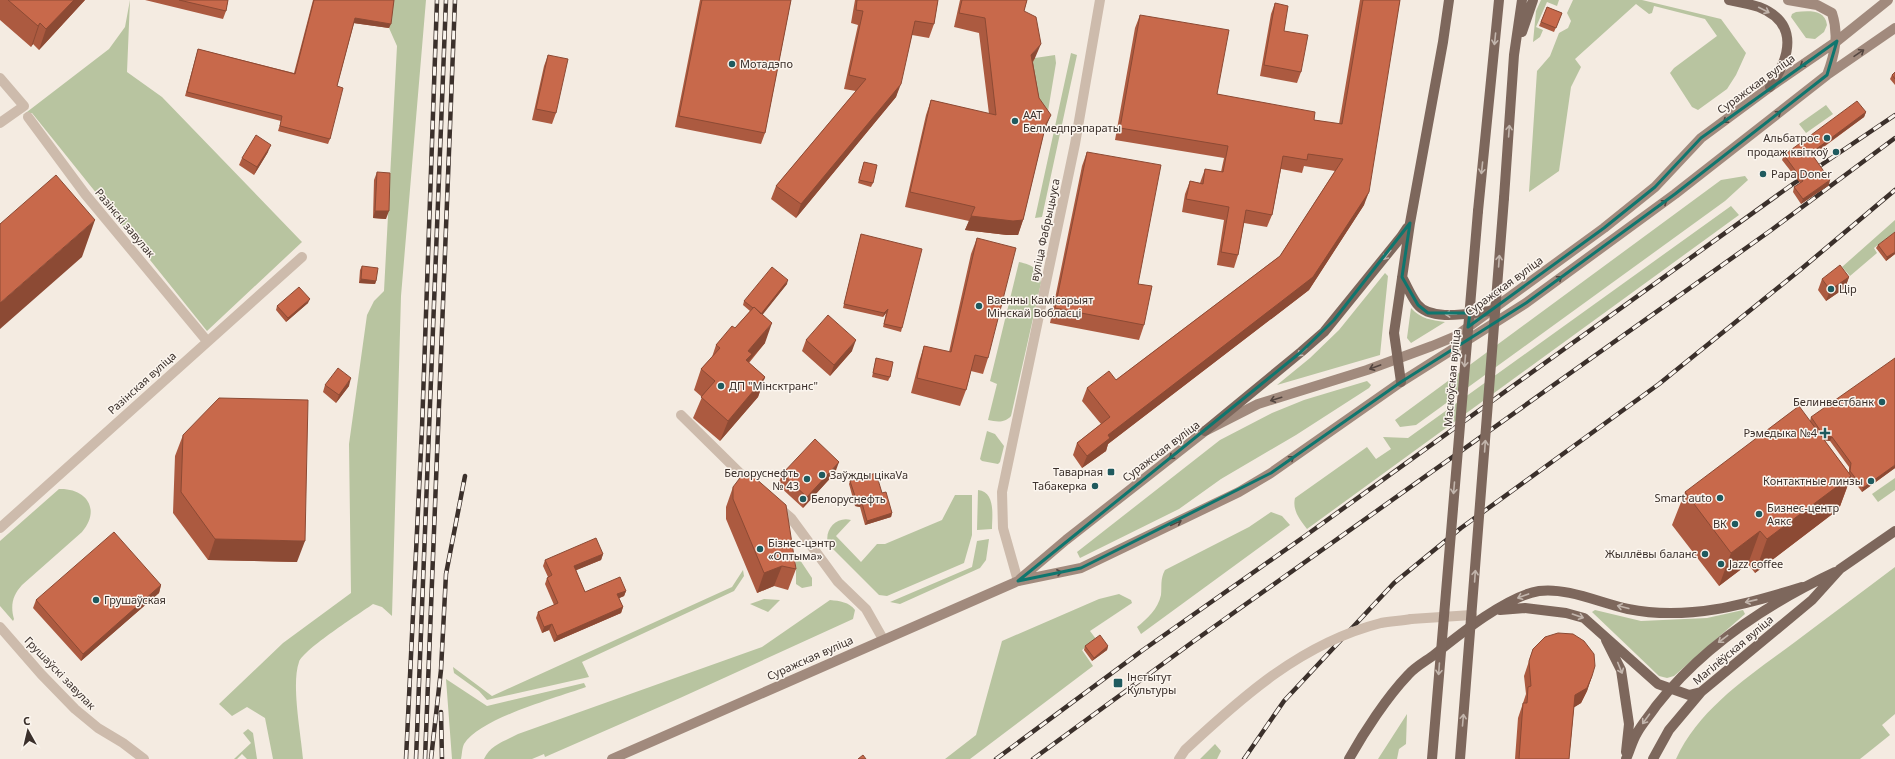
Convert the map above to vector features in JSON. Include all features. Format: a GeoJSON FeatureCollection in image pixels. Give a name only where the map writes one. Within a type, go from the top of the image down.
{"type":"FeatureCollection","features":[{"type":"Feature","properties":{"kind":"main road"},"geometry":{"type":"LineString","coordinates":[[1401,382],[1394,333],[1410,223],[1443,42],[1449,0]]}},
{"type":"Feature","properties":{"kind":"main road","name":"Маскоўская вуліца"},"geometry":{"type":"LineString","coordinates":[[1432,759],[1478,211],[1499,0]]}},
{"type":"Feature","properties":{"kind":"main road"},"geometry":{"type":"LineString","coordinates":[[1460,759],[1514,55],[1522,0]]}},
{"type":"Feature","properties":{"kind":"main road"},"geometry":{"type":"LineString","coordinates":[[1514,55],[1533,0]]}},
{"type":"Feature","properties":{"kind":"main road"},"geometry":{"type":"LineString","coordinates":[[1729,0],[1758,7],[1766,11],[1774,16],[1785,30],[1788,42],[1785,57],[1779,74],[1770,87]]}},
{"type":"Feature","properties":{"kind":"main road"},"geometry":{"type":"LineString","coordinates":[[1788,0],[1817,5],[1832,13],[1836,26],[1837,41],[1827,75]]}},
{"type":"Feature","properties":{"kind":"main road","name":"Суражская вуліца"},"geometry":{"type":"LineString","coordinates":[[1018,581],[1066,540],[1204,431],[1258,404],[1398,359],[1456,336],[1604,228],[1655,186],[1701,138],[1770,87],[1837,41],[1888,0]]}},
{"type":"Feature","properties":{"kind":"main road","name":"Суражская вуліца"},"geometry":{"type":"LineString","coordinates":[[612,759],[1018,581],[1081,568],[1238,492],[1272,473],[1401,382],[1526,304],[1676,194],[1827,75],[1895,28]]}},
{"type":"Feature","properties":{"kind":"main road"},"geometry":{"type":"LineString","coordinates":[[1204,431],[1302,352],[1324,332],[1401,237],[1410,223]]}},
{"type":"Feature","properties":{"kind":"main road"},"geometry":{"type":"LineString","coordinates":[[1402,277],[1418,305],[1428,313],[1440,315],[1490,312]]}},
{"type":"Feature","properties":{"kind":"main road","name":"Магілёўская вуліца"},"geometry":{"type":"LineString","coordinates":[[1802,587],[1840,569],[1895,531]]}},
{"type":"Feature","properties":{"kind":"main road","name":"Магілёўская вуліца"},"geometry":{"type":"LineString","coordinates":[[1653,759],[1669,730],[1701,692],[1802,608],[1840,569]]}},
{"type":"Feature","properties":{"kind":"main road"},"geometry":{"type":"LineString","coordinates":[[1802,587],[1807,595],[1806,601],[1802,608]]}},
{"type":"Feature","properties":{"kind":"main road"},"geometry":{"type":"LineString","coordinates":[[1349,759],[1362,736],[1408,675],[1471,626],[1523,596],[1539,591],[1552,590],[1628,609],[1660,613],[1703,612],[1775,596],[1802,587]]}},
{"type":"Feature","properties":{"kind":"main road"},"geometry":{"type":"LineString","coordinates":[[1626,759],[1636,734],[1670,688],[1705,653],[1751,618],[1802,587]]}},
{"type":"Feature","properties":{"kind":"main road"},"geometry":{"type":"LineString","coordinates":[[1498,610],[1525,608],[1566,612],[1584,618],[1658,684],[1689,695],[1701,692]]}},
{"type":"Feature","properties":{"kind":"main road"},"geometry":{"type":"LineString","coordinates":[[1602,633],[1622,670],[1629,724],[1626,759]]}},
{"type":"Feature","properties":{"kind":"street","name":"вуліца Фабрыцыуса"},"geometry":{"type":"LineString","coordinates":[[1018,581],[1003,528],[1002,492],[1075,144],[1100,0]]}},
{"type":"Feature","properties":{"kind":"street"},"geometry":{"type":"LineString","coordinates":[[0,78],[24,106],[0,123]]}},
{"type":"Feature","properties":{"kind":"street","name":"Разінскі завулак"},"geometry":{"type":"LineString","coordinates":[[28,117],[85,194],[207,341]]}},
{"type":"Feature","properties":{"kind":"street","name":"Разінская вуліца"},"geometry":{"type":"LineString","coordinates":[[0,528],[302,257]]}},
{"type":"Feature","properties":{"kind":"street"},"geometry":{"type":"LineString","coordinates":[[681,415],[756,488]]}},
{"type":"Feature","properties":{"kind":"street"},"geometry":{"type":"LineString","coordinates":[[768,498],[792,518],[838,582],[866,609],[883,639]]}},
{"type":"Feature","properties":{"kind":"street"},"geometry":{"type":"LineString","coordinates":[[1179,759],[1185,750],[1242,698],[1269,677],[1300,658],[1362,629],[1383,623],[1443,616],[1472,615]]}},
{"type":"Feature","properties":{"kind":"street","name":"Грушаўскі завулак"},"geometry":{"type":"LineString","coordinates":[[0,627],[41,674],[75,708],[98,728],[123,743],[144,759]]}},
{"type":"Feature","properties":{"kind":"highlighted area"},"geometry":{"type":"Polygon","coordinates":[[[1837,41],[1827,75],[1675,194],[1526,303],[1401,382],[1271,473],[1081,568],[1018,581],[1301,352],[1334,320],[1410,223],[1402,277],[1418,305],[1428,313],[1470,313],[1468,327],[1604,228],[1655,187],[1701,138],[1837,41]]]}},
{"type":"Feature","properties":{"kind":"green space"},"geometry":{"type":"Polygon","coordinates":[[[130,0],[127,72],[162,97],[302,242],[207,331],[32,113],[25,116],[23,115],[109,49],[125,27],[130,0]]]}},
{"type":"Feature","properties":{"kind":"green space"},"geometry":{"type":"Polygon","coordinates":[[[393,0],[426,0],[401,296],[392,616],[382,607],[373,604],[345,623],[303,656],[299,662],[297,671],[296,696],[303,759],[273,759],[265,718],[247,707],[232,716],[219,704],[283,643],[351,593],[349,444],[367,315],[374,301],[384,291],[397,46],[389,28],[393,0]]]}},
{"type":"Feature","properties":{"kind":"green space"},"geometry":{"type":"Polygon","coordinates":[[[1541,0],[1559,0],[1557,6],[1547,2],[1536,27],[1543,30],[1540,37],[1533,42],[1536,11],[1541,0]]]}},
{"type":"Feature","properties":{"kind":"green space"},"geometry":{"type":"Polygon","coordinates":[[[1573,0],[1642,0],[1721,19],[1746,53],[1736,75],[1727,89],[1698,110],[1692,107],[1670,73],[1674,68],[1717,36],[1705,19],[1654,6],[1652,13],[1649,14],[1636,4],[1575,59],[1581,67],[1571,87],[1559,171],[1529,192],[1537,71],[1550,56],[1559,33],[1568,28],[1571,21],[1567,13],[1573,0]]]}},
{"type":"Feature","properties":{"kind":"green space"},"geometry":{"type":"Polygon","coordinates":[[[1796,12],[1815,12],[1823,16],[1827,25],[1824,32],[1815,39],[1806,38],[1791,17],[1792,14],[1796,12]]]}},
{"type":"Feature","properties":{"kind":"green space"},"geometry":{"type":"Polygon","coordinates":[[[1071,53],[1077,55],[1042,217],[1035,218],[1071,53]]]}},
{"type":"Feature","properties":{"kind":"green space"},"geometry":{"type":"Polygon","coordinates":[[[1055,55],[1056,63],[1045,129],[1026,70],[1035,58],[1055,55]]]}},
{"type":"Feature","properties":{"kind":"green space"},"geometry":{"type":"Polygon","coordinates":[[[1826,105],[1833,114],[1806,133],[1799,124],[1826,105]]]}},
{"type":"Feature","properties":{"kind":"green space"},"geometry":{"type":"Polygon","coordinates":[[[1745,176],[1748,180],[1725,201],[1416,425],[1400,427],[1395,420],[1721,180],[1745,176]]]}},
{"type":"Feature","properties":{"kind":"green space"},"geometry":{"type":"Polygon","coordinates":[[[1731,206],[1739,215],[1307,529],[1304,526],[1296,511],[1294,502],[1295,498],[1367,447],[1376,459],[1391,449],[1383,437],[1408,438],[1731,206]]]}},
{"type":"Feature","properties":{"kind":"green space"},"geometry":{"type":"Polygon","coordinates":[[[1895,220],[1895,232],[1874,248],[1877,253],[1850,276],[1842,267],[1895,220]]]}},
{"type":"Feature","properties":{"kind":"green space"},"geometry":{"type":"Polygon","coordinates":[[[1019,262],[1028,264],[1034,268],[1041,283],[1011,416],[1003,421],[991,421],[988,420],[997,384],[990,381],[1019,262]]]}},
{"type":"Feature","properties":{"kind":"green space"},"geometry":{"type":"Polygon","coordinates":[[[1385,273],[1388,276],[1380,355],[1277,385],[1310,358],[1339,330],[1385,273]]]}},
{"type":"Feature","properties":{"kind":"green space"},"geometry":{"type":"Polygon","coordinates":[[[1411,308],[1422,317],[1445,322],[1411,343],[1407,338],[1411,308]]]}},
{"type":"Feature","properties":{"kind":"green space"},"geometry":{"type":"Polygon","coordinates":[[[1367,381],[1371,385],[1369,388],[1296,435],[1221,479],[1179,509],[1080,558],[1077,552],[1220,440],[1272,413],[1304,400],[1367,381]]]}},
{"type":"Feature","properties":{"kind":"green space"},"geometry":{"type":"Polygon","coordinates":[[[987,431],[995,434],[1004,446],[1000,462],[998,464],[982,461],[980,459],[987,431]]]}},
{"type":"Feature","properties":{"kind":"green space"},"geometry":{"type":"Polygon","coordinates":[[[1895,478],[1895,490],[1878,502],[1872,494],[1895,478]]]}},
{"type":"Feature","properties":{"kind":"green space"},"geometry":{"type":"Polygon","coordinates":[[[59,489],[77,492],[84,496],[90,508],[88,524],[82,532],[22,585],[14,596],[13,600],[13,621],[0,606],[0,541],[59,489]]]}},
{"type":"Feature","properties":{"kind":"green space"},"geometry":{"type":"Polygon","coordinates":[[[978,490],[988,495],[992,505],[992,529],[977,530],[978,490]]]}},
{"type":"Feature","properties":{"kind":"green space"},"geometry":{"type":"Polygon","coordinates":[[[955,495],[972,495],[972,535],[964,563],[887,596],[879,595],[828,544],[828,533],[833,525],[841,520],[851,520],[836,536],[861,562],[877,544],[885,544],[942,520],[955,495]]]}},
{"type":"Feature","properties":{"kind":"green space"},"geometry":{"type":"Polygon","coordinates":[[[1271,512],[1282,516],[1290,525],[1141,634],[1137,627],[1155,609],[1160,600],[1163,573],[1165,570],[1249,527],[1271,512]]]}},
{"type":"Feature","properties":{"kind":"green space"},"geometry":{"type":"Polygon","coordinates":[[[989,539],[986,560],[980,568],[900,604],[890,602],[972,567],[977,541],[989,539]]]}},
{"type":"Feature","properties":{"kind":"green space"},"geometry":{"type":"Polygon","coordinates":[[[796,560],[800,560],[812,578],[812,586],[802,588],[796,584],[796,560]]]}},
{"type":"Feature","properties":{"kind":"green space"},"geometry":{"type":"Polygon","coordinates":[[[1895,567],[1895,714],[1882,725],[1890,735],[1860,759],[1676,759],[1686,740],[1699,723],[1728,693],[1895,567]]]}},
{"type":"Feature","properties":{"kind":"green space"},"geometry":{"type":"Polygon","coordinates":[[[743,570],[744,576],[734,591],[582,662],[589,677],[487,700],[479,691],[454,673],[453,667],[492,696],[732,587],[743,570]]]}},
{"type":"Feature","properties":{"kind":"green space"},"geometry":{"type":"Polygon","coordinates":[[[1119,594],[1131,600],[1132,603],[1090,631],[1096,639],[1082,650],[1093,666],[970,759],[945,759],[976,735],[1002,641],[1099,599],[1119,594]]]}},
{"type":"Feature","properties":{"kind":"green space"},"geometry":{"type":"Polygon","coordinates":[[[764,599],[780,600],[768,612],[750,604],[764,599]]]}},
{"type":"Feature","properties":{"kind":"green space"},"geometry":{"type":"Polygon","coordinates":[[[830,600],[844,602],[853,607],[855,610],[853,619],[680,698],[545,757],[544,754],[532,759],[484,759],[494,747],[518,734],[762,647],[830,600]]]}},
{"type":"Feature","properties":{"kind":"green space"},"geometry":{"type":"Polygon","coordinates":[[[1595,610],[1641,621],[1707,618],[1743,610],[1745,614],[1674,676],[1667,678],[1659,676],[1592,612],[1595,610]]]}},
{"type":"Feature","properties":{"kind":"green space"},"geometry":{"type":"Polygon","coordinates":[[[446,679],[487,706],[584,683],[586,687],[502,717],[473,735],[464,744],[461,759],[452,759],[446,679]]]}},
{"type":"Feature","properties":{"kind":"green space"},"geometry":{"type":"Polygon","coordinates":[[[1407,714],[1406,744],[1399,749],[1397,759],[1378,759],[1407,714]]]}},
{"type":"Feature","properties":{"kind":"green space"},"geometry":{"type":"Polygon","coordinates":[[[248,729],[253,733],[257,759],[247,759],[242,754],[237,759],[234,759],[251,743],[243,733],[248,729]]]}},
{"type":"Feature","properties":{"kind":"green space"},"geometry":{"type":"Polygon","coordinates":[[[1215,744],[1221,751],[1217,759],[1200,759],[1215,744]]]}},
{"type":"Feature","properties":{"kind":"building"},"geometry":{"type":"Polygon","coordinates":[[[8,0],[74,0],[46,29],[40,23],[38,26],[8,0]]]}},
{"type":"Feature","properties":{"kind":"building"},"geometry":{"type":"Polygon","coordinates":[[[179,0],[228,0],[226,11],[179,0]]]}},
{"type":"Feature","properties":{"kind":"building"},"geometry":{"type":"Polygon","coordinates":[[[314,0],[394,0],[391,24],[355,18],[337,86],[343,88],[330,139],[280,126],[282,116],[187,92],[198,49],[295,74],[314,0]]]}},
{"type":"Feature","properties":{"kind":"building","name":"Мотадэпо"},"geometry":{"type":"Polygon","coordinates":[[[702,0],[791,0],[765,133],[679,116],[702,0]]]}},
{"type":"Feature","properties":{"kind":"building"},"geometry":{"type":"Polygon","coordinates":[[[857,0],[938,0],[934,24],[915,21],[901,84],[801,204],[776,186],[866,79],[849,75],[863,11],[856,10],[857,0]]]}},
{"type":"Feature","properties":{"kind":"building"},"geometry":{"type":"Polygon","coordinates":[[[962,0],[1027,0],[1024,11],[1036,17],[1041,44],[1031,55],[1039,98],[1051,115],[1046,124],[1023,220],[1013,221],[971,216],[975,207],[910,192],[931,100],[996,115],[985,18],[959,13],[962,0]]]}},
{"type":"Feature","properties":{"kind":"building"},"geometry":{"type":"Polygon","coordinates":[[[1363,0],[1400,0],[1369,192],[1313,277],[1108,435],[1110,438],[1087,456],[1077,443],[1110,417],[1087,388],[1109,371],[1116,380],[1280,256],[1343,159],[1308,154],[1307,160],[1283,156],[1272,215],[1246,210],[1238,255],[1221,252],[1229,207],[1186,199],[1190,181],[1203,184],[1205,169],[1223,172],[1228,146],[1120,128],[1140,15],[1229,30],[1217,94],[1315,112],[1314,120],[1342,124],[1363,0]]]}},
{"type":"Feature","properties":{"kind":"building"},"geometry":{"type":"Polygon","coordinates":[[[1275,3],[1288,6],[1284,31],[1308,35],[1301,72],[1264,65],[1275,3]]]}},
{"type":"Feature","properties":{"kind":"building"},"geometry":{"type":"Polygon","coordinates":[[[1547,7],[1562,13],[1556,28],[1541,22],[1547,7]]]}},
{"type":"Feature","properties":{"kind":"building"},"geometry":{"type":"Polygon","coordinates":[[[548,55],[568,59],[556,113],[536,109],[548,55]]]}},
{"type":"Feature","properties":{"kind":"building"},"geometry":{"type":"Polygon","coordinates":[[[1895,72],[1895,79],[1892,75],[1895,72]]]}},
{"type":"Feature","properties":{"kind":"building"},"geometry":{"type":"Polygon","coordinates":[[[1857,101],[1866,112],[1811,153],[1830,180],[1803,199],[1794,187],[1803,181],[1784,155],[1857,101]]]}},
{"type":"Feature","properties":{"kind":"building"},"geometry":{"type":"Polygon","coordinates":[[[256,135],[271,145],[257,167],[242,158],[256,135]]]}},
{"type":"Feature","properties":{"kind":"building"},"geometry":{"type":"Polygon","coordinates":[[[1087,152],[1161,165],[1138,284],[1152,286],[1144,325],[1055,308],[1087,152]]]}},
{"type":"Feature","properties":{"kind":"building"},"geometry":{"type":"Polygon","coordinates":[[[864,162],[877,165],[873,183],[859,180],[864,162]]]}},
{"type":"Feature","properties":{"kind":"building"},"geometry":{"type":"Polygon","coordinates":[[[377,172],[390,173],[389,211],[375,211],[377,172]]]}},
{"type":"Feature","properties":{"kind":"building"},"geometry":{"type":"Polygon","coordinates":[[[56,175],[95,220],[0,303],[0,224],[56,175]]]}},
{"type":"Feature","properties":{"kind":"building"},"geometry":{"type":"Polygon","coordinates":[[[1895,232],[1895,252],[1887,257],[1878,245],[1895,232]]]}},
{"type":"Feature","properties":{"kind":"building"},"geometry":{"type":"Polygon","coordinates":[[[861,234],[922,249],[902,328],[884,324],[888,309],[884,313],[844,304],[861,234]]]}},
{"type":"Feature","properties":{"kind":"building","name":"Ваенны Камісарыят Мінскай Вобласці"},"geometry":{"type":"Polygon","coordinates":[[[977,238],[1016,248],[988,358],[975,355],[966,390],[917,378],[924,346],[951,352],[977,238]]]}},
{"type":"Feature","properties":{"kind":"building"},"geometry":{"type":"Polygon","coordinates":[[[1840,265],[1849,277],[1830,290],[1822,279],[1840,265]]]}},
{"type":"Feature","properties":{"kind":"building"},"geometry":{"type":"Polygon","coordinates":[[[362,266],[378,268],[376,281],[361,279],[362,266]]]}},
{"type":"Feature","properties":{"kind":"building"},"geometry":{"type":"Polygon","coordinates":[[[772,267],[788,280],[761,314],[754,307],[753,308],[744,301],[772,267]]]}},
{"type":"Feature","properties":{"kind":"building"},"geometry":{"type":"Polygon","coordinates":[[[299,287],[310,299],[288,318],[277,306],[299,287]]]}},
{"type":"Feature","properties":{"kind":"building","name":"ДП \"Мінсктранс\""},"geometry":{"type":"Polygon","coordinates":[[[754,307],[772,323],[748,351],[752,354],[746,360],[765,377],[728,421],[701,397],[715,381],[701,369],[720,348],[716,345],[732,326],[735,328],[754,307]]]}},
{"type":"Feature","properties":{"kind":"building"},"geometry":{"type":"Polygon","coordinates":[[[828,315],[856,340],[834,365],[806,340],[828,315]]]}},
{"type":"Feature","properties":{"kind":"building"},"geometry":{"type":"Polygon","coordinates":[[[876,358],[893,362],[890,377],[873,373],[876,358]]]}},
{"type":"Feature","properties":{"kind":"building"},"geometry":{"type":"Polygon","coordinates":[[[1895,358],[1895,465],[1863,488],[1850,471],[1851,463],[1832,437],[1824,436],[1811,417],[1895,358]]]}},
{"type":"Feature","properties":{"kind":"building"},"geometry":{"type":"Polygon","coordinates":[[[338,368],[351,378],[339,395],[325,385],[338,368]]]}},
{"type":"Feature","properties":{"kind":"building"},"geometry":{"type":"Polygon","coordinates":[[[219,398],[308,400],[305,541],[215,539],[181,492],[183,435],[219,398]]]}},
{"type":"Feature","properties":{"kind":"building"},"geometry":{"type":"Polygon","coordinates":[[[1799,406],[1851,476],[1767,539],[1760,531],[1731,553],[1685,492],[1799,406]]]}},
{"type":"Feature","properties":{"kind":"building","name":"Белоруснефть № 43"},"geometry":{"type":"Polygon","coordinates":[[[815,439],[839,462],[807,497],[782,474],[815,439]]]}},
{"type":"Feature","properties":{"kind":"building"},"geometry":{"type":"Polygon","coordinates":[[[746,470],[786,505],[796,569],[782,566],[764,573],[733,499],[733,487],[746,470]]]}},
{"type":"Feature","properties":{"kind":"building"},"geometry":{"type":"Polygon","coordinates":[[[876,473],[882,493],[886,492],[892,513],[867,521],[862,503],[857,502],[850,481],[876,473]]]}},
{"type":"Feature","properties":{"kind":"building","name":"Грушаўская"},"geometry":{"type":"Polygon","coordinates":[[[114,532],[161,585],[83,654],[36,600],[114,532]]]}},
{"type":"Feature","properties":{"kind":"building"},"geometry":{"type":"Polygon","coordinates":[[[596,538],[603,554],[574,566],[585,592],[620,577],[626,591],[617,594],[623,607],[557,636],[552,624],[544,627],[538,612],[558,603],[547,578],[552,575],[545,560],[596,538]]]}},
{"type":"Feature","properties":{"kind":"building"},"geometry":{"type":"Polygon","coordinates":[[[1558,633],[1573,634],[1584,641],[1594,654],[1595,666],[1587,688],[1575,695],[1569,759],[1519,759],[1523,703],[1527,703],[1528,687],[1531,686],[1529,661],[1533,649],[1545,637],[1558,633]]]}},
{"type":"Feature","properties":{"kind":"building"},"geometry":{"type":"Polygon","coordinates":[[[1100,635],[1108,646],[1094,658],[1085,646],[1100,635]]]}},
{"type":"Feature","properties":{"kind":"building"},"geometry":{"type":"Polygon","coordinates":[[[863,755],[866,759],[858,759],[863,755]]]}},
{"type":"Feature","properties":{"kind":"railway"},"geometry":{"type":"LineString","coordinates":[[406,759],[422,428],[437,0]]}},
{"type":"Feature","properties":{"kind":"railway"},"geometry":{"type":"LineString","coordinates":[[416,759],[446,0]]}},
{"type":"Feature","properties":{"kind":"railway"},"geometry":{"type":"LineString","coordinates":[[425,759],[455,0]]}},
{"type":"Feature","properties":{"kind":"railway"},"geometry":{"type":"LineString","coordinates":[[996,759],[1143,650],[1305,536],[1793,184],[1895,115]]}},
{"type":"Feature","properties":{"kind":"railway"},"geometry":{"type":"LineString","coordinates":[[1033,759],[1194,641],[1770,231],[1895,138]]}},
{"type":"Feature","properties":{"kind":"railway"},"geometry":{"type":"LineString","coordinates":[[1244,759],[1284,701],[1394,583],[1461,528],[1659,384],[1800,270],[1895,190]]}},
{"type":"Feature","properties":{"kind":"railway"},"geometry":{"type":"LineString","coordinates":[[431,759],[441,670],[446,574],[465,476]]}},
{"type":"Feature","properties":{"kind":"railway"},"geometry":{"type":"LineString","coordinates":[[441,712],[442,759]]}},
{"type":"Feature","properties":{"kind":"place","name":"Мотадэпо"},"geometry":{"type":"Point","coordinates":[732,64]}},
{"type":"Feature","properties":{"kind":"place","name":"ААТ Белмедпрэпараты"},"geometry":{"type":"Point","coordinates":[1015,121]}},
{"type":"Feature","properties":{"kind":"place","name":"Альбатрос"},"geometry":{"type":"Point","coordinates":[1827,138]}},
{"type":"Feature","properties":{"kind":"place","name":"продаж квіткоў"},"geometry":{"type":"Point","coordinates":[1836,152]}},
{"type":"Feature","properties":{"kind":"place","name":"Papa Doner"},"geometry":{"type":"Point","coordinates":[1763,174]}},
{"type":"Feature","properties":{"kind":"place","name":"Цір"},"geometry":{"type":"Point","coordinates":[1831,289]}},
{"type":"Feature","properties":{"kind":"place","name":"Ваенны Камісарыят Мінскай Вобласці"},"geometry":{"type":"Point","coordinates":[979,306]}},
{"type":"Feature","properties":{"kind":"place","name":"ДП \"Мінсктранс\""},"geometry":{"type":"Point","coordinates":[721,386]}},
{"type":"Feature","properties":{"kind":"place","name":"Белинвестбанк"},"geometry":{"type":"Point","coordinates":[1882,402]}},
{"type":"Feature","properties":{"kind":"place","name":"Рэмедыка №4"},"geometry":{"type":"Point","coordinates":[1825,433]}},
{"type":"Feature","properties":{"kind":"place","name":"Таварная"},"geometry":{"type":"Point","coordinates":[1111,472]}},
{"type":"Feature","properties":{"kind":"place","name":"Заўжды цікаVа"},"geometry":{"type":"Point","coordinates":[822,475]}},
{"type":"Feature","properties":{"kind":"place","name":"Белоруснефть № 43"},"geometry":{"type":"Point","coordinates":[807,479]}},
{"type":"Feature","properties":{"kind":"place","name":"Контактные линзы"},"geometry":{"type":"Point","coordinates":[1871,481]}},
{"type":"Feature","properties":{"kind":"place","name":"Табакерка"},"geometry":{"type":"Point","coordinates":[1095,486]}},
{"type":"Feature","properties":{"kind":"place","name":"Smart auto"},"geometry":{"type":"Point","coordinates":[1720,498]}},
{"type":"Feature","properties":{"kind":"place","name":"Белоруснефть"},"geometry":{"type":"Point","coordinates":[803,499]}},
{"type":"Feature","properties":{"kind":"place","name":"Бизнес-центр Аякс"},"geometry":{"type":"Point","coordinates":[1759,514]}},
{"type":"Feature","properties":{"kind":"place","name":"ВК"},"geometry":{"type":"Point","coordinates":[1735,524]}},
{"type":"Feature","properties":{"kind":"place","name":"Бізнес-цэнтр «Оптыма»"},"geometry":{"type":"Point","coordinates":[760,549]}},
{"type":"Feature","properties":{"kind":"place","name":"Жыллёвы баланс"},"geometry":{"type":"Point","coordinates":[1705,554]}},
{"type":"Feature","properties":{"kind":"place","name":"Jazz coffee"},"geometry":{"type":"Point","coordinates":[1721,564]}},
{"type":"Feature","properties":{"kind":"place","name":"Грушаўская"},"geometry":{"type":"Point","coordinates":[96,600]}},
{"type":"Feature","properties":{"kind":"place","name":"Інстытут Культуры"},"geometry":{"type":"Point","coordinates":[1118,683]}}]}
